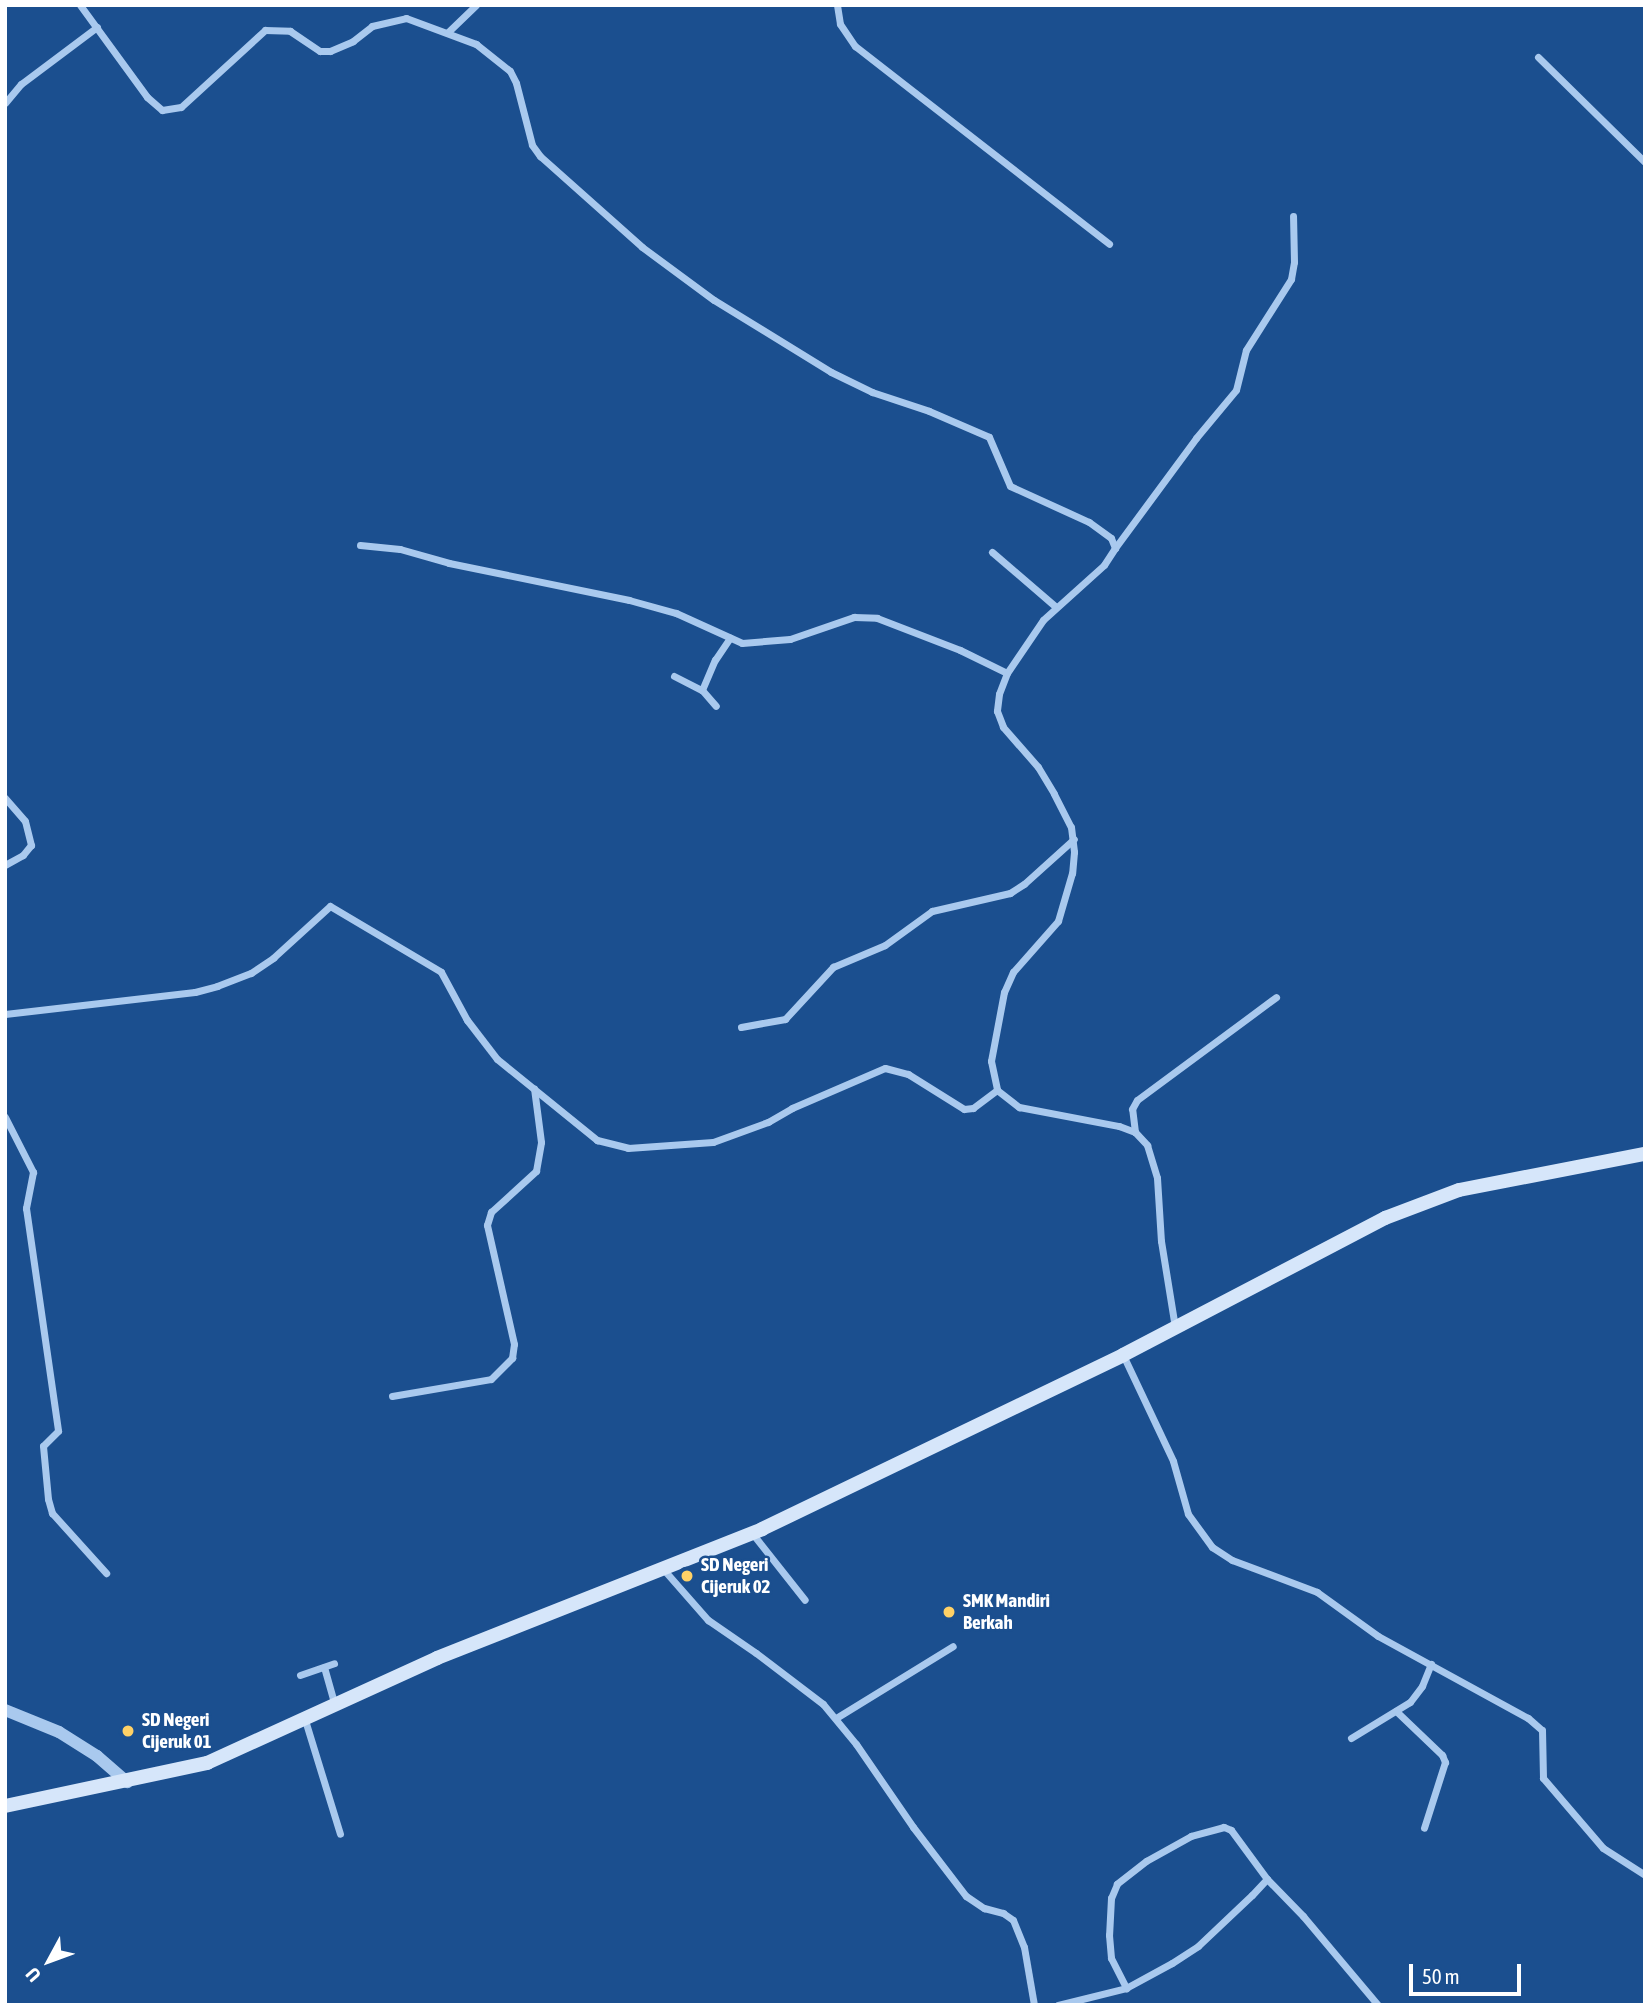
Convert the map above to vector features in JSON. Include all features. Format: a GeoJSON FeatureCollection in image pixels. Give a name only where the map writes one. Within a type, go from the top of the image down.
{"type":"FeatureCollection","features":[{"type":"Feature","properties":{"kind":"main road"},"geometry":{"type":"LineString","coordinates":[[5,1806],[207,1763],[437,1658],[752,1533],[869,1480],[1123,1355],[1311,1254],[1385,1218],[1443,1196],[1583,1164],[1645,1154]]}},
{"type":"Feature","properties":{"kind":"street"},"geometry":{"type":"LineString","coordinates":[[80,5],[147,97],[162,110],[181,107],[265,30],[290,31],[320,51],[330,51],[353,41],[372,26],[388,20],[406,18],[476,44],[502,62],[516,83],[525,125],[532,145],[540,156],[642,247],[714,299],[831,372],[872,392],[929,411],[989,437],[1010,486],[1103,530],[1115,548]]}},
{"type":"Feature","properties":{"kind":"street"},"geometry":{"type":"LineString","coordinates":[[448,32],[476,5]]}},
{"type":"Feature","properties":{"kind":"street"},"geometry":{"type":"LineString","coordinates":[[837,5],[840,23],[855,46],[1036,190],[1110,244]]}},
{"type":"Feature","properties":{"kind":"street"},"geometry":{"type":"LineString","coordinates":[[5,103],[21,84],[97,27]]}},
{"type":"Feature","properties":{"kind":"street"},"geometry":{"type":"LineString","coordinates":[[1538,57],[1645,162]]}},
{"type":"Feature","properties":{"kind":"street"},"geometry":{"type":"LineString","coordinates":[[1175,1327],[1161,1241],[1154,1163],[1147,1145],[1135,1132],[1088,1119],[1019,1108],[997,1090],[991,1061],[999,1010],[1013,972],[1058,921],[1072,873],[1074,839],[1054,794],[1038,767],[1003,727],[997,711],[1007,673],[1056,607],[1093,577],[1196,438],[1236,390],[1246,350],[1291,279],[1294,262],[1293,216]]}},
{"type":"Feature","properties":{"kind":"street"},"geometry":{"type":"LineString","coordinates":[[360,545],[400,549],[449,563],[629,600],[676,613],[730,638],[750,643],[790,639],[867,616],[960,650],[1007,673]]}},
{"type":"Feature","properties":{"kind":"street"},"geometry":{"type":"LineString","coordinates":[[992,552],[1056,607]]}},
{"type":"Feature","properties":{"kind":"street"},"geometry":{"type":"LineString","coordinates":[[702,690],[715,660],[730,638]]}},
{"type":"Feature","properties":{"kind":"street"},"geometry":{"type":"LineString","coordinates":[[674,676],[702,690],[716,706]]}},
{"type":"Feature","properties":{"kind":"street"},"geometry":{"type":"LineString","coordinates":[[5,798],[25,821],[31,845],[23,855],[5,865]]}},
{"type":"Feature","properties":{"kind":"street"},"geometry":{"type":"LineString","coordinates":[[741,1027],[785,1019],[833,967],[885,945],[932,911],[1010,893],[1024,884],[1074,839]]}},
{"type":"Feature","properties":{"kind":"street"},"geometry":{"type":"LineString","coordinates":[[5,1014],[78,1003],[195,992],[217,986],[251,973],[272,958],[330,906],[441,972],[480,1039],[497,1059],[597,1140],[628,1148],[713,1142],[768,1122],[792,1108],[885,1068],[908,1074],[964,1109],[973,1108],[997,1090]]}},
{"type":"Feature","properties":{"kind":"street"},"geometry":{"type":"LineString","coordinates":[[1135,1132],[1132,1109],[1137,1100],[1276,996]]}},
{"type":"Feature","properties":{"kind":"street"},"geometry":{"type":"LineString","coordinates":[[392,1396],[491,1379],[512,1358],[512,1334],[487,1225],[491,1212],[536,1171],[541,1142],[534,1087]]}},
{"type":"Feature","properties":{"kind":"street"},"geometry":{"type":"LineString","coordinates":[[5,1117],[33,1172],[26,1208],[58,1431],[43,1446],[48,1499],[52,1513],[106,1573]]}},
{"type":"Feature","properties":{"kind":"street"},"geometry":{"type":"LineString","coordinates":[[1123,1355],[1173,1461],[1188,1514],[1212,1547],[1233,1560],[1317,1592],[1378,1636],[1528,1718],[1542,1730],[1543,1778],[1595,1840],[1613,1856],[1645,1874]]}},
{"type":"Feature","properties":{"kind":"street"},"geometry":{"type":"LineString","coordinates":[[752,1533],[805,1600]]}},
{"type":"Feature","properties":{"kind":"street"},"geometry":{"type":"LineString","coordinates":[[664,1570],[708,1620],[808,1691],[836,1718],[913,1827],[966,1896],[984,1909],[1003,1913],[1013,1920],[1024,1947],[1034,2005]]}},
{"type":"Feature","properties":{"kind":"street"},"geometry":{"type":"LineString","coordinates":[[836,1718],[953,1646]]}},
{"type":"Feature","properties":{"kind":"street"},"geometry":{"type":"LineString","coordinates":[[300,1675],[334,1663]]}},
{"type":"Feature","properties":{"kind":"street"},"geometry":{"type":"LineString","coordinates":[[1351,1738],[1410,1702],[1422,1686],[1431,1664]]}},
{"type":"Feature","properties":{"kind":"street"},"geometry":{"type":"LineString","coordinates":[[324,1667],[335,1706]]}},
{"type":"Feature","properties":{"kind":"street"},"geometry":{"type":"LineString","coordinates":[[5,1710],[60,1732],[97,1756],[127,1782]]}},
{"type":"Feature","properties":{"kind":"street"},"geometry":{"type":"LineString","coordinates":[[1396,1711],[1442,1755],[1445,1762],[1424,1828]]}},
{"type":"Feature","properties":{"kind":"street"},"geometry":{"type":"LineString","coordinates":[[305,1720],[340,1834]]}},
{"type":"Feature","properties":{"kind":"street"},"geometry":{"type":"LineString","coordinates":[[1126,1988],[1111,1958],[1111,1898],[1117,1884],[1146,1861],[1191,1836],[1224,1827],[1231,1830],[1267,1879],[1303,1916],[1378,2005]]}},
{"type":"Feature","properties":{"kind":"street"},"geometry":{"type":"LineString","coordinates":[[1058,2005],[1126,1988],[1198,1946],[1267,1879]]}},
{"type":"Feature","properties":{"kind":"place","name":"SD Negeri Cijeruk 02"},"geometry":{"type":"Point","coordinates":[687,1576]}},
{"type":"Feature","properties":{"kind":"place","name":"SMK Mandiri Berkah"},"geometry":{"type":"Point","coordinates":[949,1612]}},
{"type":"Feature","properties":{"kind":"place","name":"SD Negeri Cijeruk 01"},"geometry":{"type":"Point","coordinates":[128,1731]}}]}
